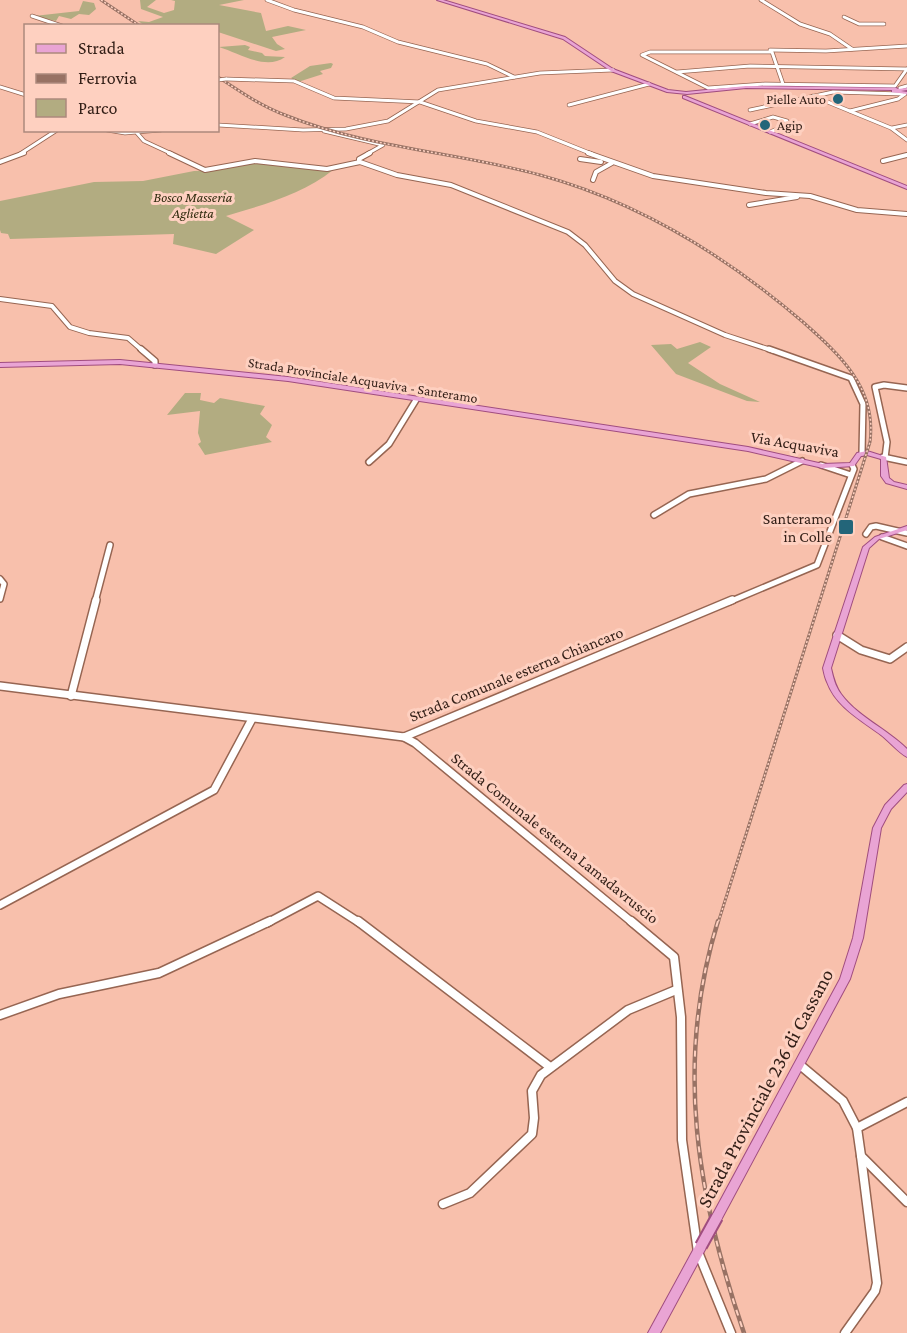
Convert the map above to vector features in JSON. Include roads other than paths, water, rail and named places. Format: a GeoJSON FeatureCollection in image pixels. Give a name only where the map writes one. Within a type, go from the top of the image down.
{"type":"FeatureCollection","features":[{"type":"Feature","properties":{"kind":"main road"},"geometry":{"type":"LineString","coordinates":[[438,0],[567,39],[614,70],[650,85],[684,95],[776,87]]}},
{"type":"Feature","properties":{"kind":"main road"},"geometry":{"type":"LineString","coordinates":[[684,95],[737,88],[776,87],[902,92]]}},
{"type":"Feature","properties":{"kind":"main road"},"geometry":{"type":"LineString","coordinates":[[684,95],[708,107]]}},
{"type":"Feature","properties":{"kind":"main road"},"geometry":{"type":"LineString","coordinates":[[693,96],[695,102],[907,188]]}},
{"type":"Feature","properties":{"kind":"main road","name":"Strada Provinciale Acquaviva - Santeramo"},"geometry":{"type":"LineString","coordinates":[[0,365],[77,362],[155,365],[288,379],[720,445]]}},
{"type":"Feature","properties":{"kind":"main road","name":"Via Acquaviva"},"geometry":{"type":"LineString","coordinates":[[720,445],[821,465],[852,465],[862,453],[884,457]]}},
{"type":"Feature","properties":{"kind":"main road"},"geometry":{"type":"LineString","coordinates":[[884,457],[882,473],[885,478],[907,487]]}},
{"type":"Feature","properties":{"kind":"main road"},"geometry":{"type":"LineString","coordinates":[[907,528],[882,537],[866,547],[827,668],[833,690],[844,703],[890,736],[907,744]]}},
{"type":"Feature","properties":{"kind":"main road"},"geometry":{"type":"LineString","coordinates":[[890,736],[907,754]]}},
{"type":"Feature","properties":{"kind":"main road","name":"Strada Provinciale 236 di Cassano"},"geometry":{"type":"LineString","coordinates":[[654,1333],[845,979],[858,938],[880,820],[891,803],[907,786]]}},
{"type":"Feature","properties":{"kind":"street"},"geometry":{"type":"LineString","coordinates":[[267,0],[294,10],[363,27],[398,42],[487,64],[502,69],[514,77]]}},
{"type":"Feature","properties":{"kind":"street"},"geometry":{"type":"LineString","coordinates":[[761,0],[800,24],[830,34],[852,49]]}},
{"type":"Feature","properties":{"kind":"street"},"geometry":{"type":"LineString","coordinates":[[32,16],[56,24]]}},
{"type":"Feature","properties":{"kind":"street"},"geometry":{"type":"LineString","coordinates":[[844,17],[859,24],[884,24]]}},
{"type":"Feature","properties":{"kind":"street"},"geometry":{"type":"LineString","coordinates":[[824,53],[852,49],[906,48]]}},
{"type":"Feature","properties":{"kind":"street"},"geometry":{"type":"LineString","coordinates":[[761,50],[824,53],[906,48]]}},
{"type":"Feature","properties":{"kind":"street"},"geometry":{"type":"LineString","coordinates":[[783,84],[772,52],[643,54],[708,88],[783,84],[895,86],[907,69]]}},
{"type":"Feature","properties":{"kind":"street"},"geometry":{"type":"LineString","coordinates":[[824,61],[825,67]]}},
{"type":"Feature","properties":{"kind":"street"},"geometry":{"type":"LineString","coordinates":[[676,72],[777,66],[907,69]]}},
{"type":"Feature","properties":{"kind":"street"},"geometry":{"type":"LineString","coordinates":[[219,125],[277,130],[320,130],[387,121],[433,91],[543,73],[614,70]]}},
{"type":"Feature","properties":{"kind":"street"},"geometry":{"type":"LineString","coordinates":[[219,80],[294,81],[334,98],[417,102],[474,120],[535,132],[610,162],[657,177],[766,193],[807,195],[860,210],[907,214]]}},
{"type":"Feature","properties":{"kind":"street"},"geometry":{"type":"LineString","coordinates":[[569,105],[650,85]]}},
{"type":"Feature","properties":{"kind":"street"},"geometry":{"type":"LineString","coordinates":[[0,87],[24,94]]}},
{"type":"Feature","properties":{"kind":"street"},"geometry":{"type":"LineString","coordinates":[[750,110],[833,92],[902,92]]}},
{"type":"Feature","properties":{"kind":"street"},"geometry":{"type":"LineString","coordinates":[[849,111],[902,92]]}},
{"type":"Feature","properties":{"kind":"street"},"geometry":{"type":"LineString","coordinates":[[813,96],[891,128],[907,140]]}},
{"type":"Feature","properties":{"kind":"street"},"geometry":{"type":"LineString","coordinates":[[756,108],[773,117],[786,120],[787,125],[770,132]]}},
{"type":"Feature","properties":{"kind":"street"},"geometry":{"type":"LineString","coordinates":[[750,124],[773,117]]}},
{"type":"Feature","properties":{"kind":"street"},"geometry":{"type":"LineString","coordinates":[[891,128],[907,125]]}},
{"type":"Feature","properties":{"kind":"street"},"geometry":{"type":"LineString","coordinates":[[320,130],[382,145],[374,153],[359,159],[360,162]]}},
{"type":"Feature","properties":{"kind":"street"},"geometry":{"type":"LineString","coordinates":[[0,162],[26,152],[54,132]]}},
{"type":"Feature","properties":{"kind":"street"},"geometry":{"type":"LineString","coordinates":[[127,132],[145,132]]}},
{"type":"Feature","properties":{"kind":"street"},"geometry":{"type":"LineString","coordinates":[[137,133],[144,141],[202,169],[220,169],[255,161],[327,169],[360,162],[397,175],[451,185],[545,222],[584,242],[594,259],[633,294],[729,336],[790,354],[850,378],[861,398],[865,420],[862,453]]}},
{"type":"Feature","properties":{"kind":"street"},"geometry":{"type":"LineString","coordinates":[[883,161],[907,155]]}},
{"type":"Feature","properties":{"kind":"street"},"geometry":{"type":"LineString","coordinates":[[580,159],[610,162]]}},
{"type":"Feature","properties":{"kind":"street"},"geometry":{"type":"LineString","coordinates":[[593,180],[596,172],[610,162]]}},
{"type":"Feature","properties":{"kind":"street"},"geometry":{"type":"LineString","coordinates":[[749,205],[807,195]]}},
{"type":"Feature","properties":{"kind":"street"},"geometry":{"type":"LineString","coordinates":[[0,299],[48,304],[57,309],[68,325],[77,330],[128,338],[155,361],[155,365]]}},
{"type":"Feature","properties":{"kind":"street"},"geometry":{"type":"LineString","coordinates":[[907,388],[875,386],[888,445],[884,457],[907,462]]}},
{"type":"Feature","properties":{"kind":"street"},"geometry":{"type":"LineString","coordinates":[[369,462],[376,459],[390,442],[416,400]]}},
{"type":"Feature","properties":{"kind":"street"},"geometry":{"type":"LineString","coordinates":[[654,515],[690,494],[707,490],[723,490],[766,479],[802,461]]}},
{"type":"Feature","properties":{"kind":"street"},"geometry":{"type":"LineString","coordinates":[[821,465],[851,475]]}},
{"type":"Feature","properties":{"kind":"street","name":"Strada Comunale esterna Chiancaro"},"geometry":{"type":"LineString","coordinates":[[0,686],[404,737],[817,565],[854,469],[852,465]]}},
{"type":"Feature","properties":{"kind":"street"},"geometry":{"type":"LineString","coordinates":[[866,534],[876,526],[907,533]]}},
{"type":"Feature","properties":{"kind":"street"},"geometry":{"type":"LineString","coordinates":[[882,537],[907,546]]}},
{"type":"Feature","properties":{"kind":"street"},"geometry":{"type":"LineString","coordinates":[[71,696],[110,545]]}},
{"type":"Feature","properties":{"kind":"street"},"geometry":{"type":"LineString","coordinates":[[0,579],[4,584],[0,599]]}},
{"type":"Feature","properties":{"kind":"street"},"geometry":{"type":"LineString","coordinates":[[837,635],[861,650],[890,659],[907,647]]}},
{"type":"Feature","properties":{"kind":"street"},"geometry":{"type":"LineString","coordinates":[[0,905],[214,790],[252,719]]}},
{"type":"Feature","properties":{"kind":"street","name":"Strada Comunale esterna Lamadavruscio"},"geometry":{"type":"LineString","coordinates":[[404,737],[415,743],[670,952],[676,963],[676,990]]}},
{"type":"Feature","properties":{"kind":"street"},"geometry":{"type":"LineString","coordinates":[[0,1016],[59,994],[159,973],[260,927],[318,896],[340,908],[550,1067]]}},
{"type":"Feature","properties":{"kind":"street"},"geometry":{"type":"LineString","coordinates":[[443,1204],[470,1193],[532,1134],[535,1128],[531,1091],[534,1083],[550,1067],[635,1006],[676,990],[681,1017],[682,1140],[700,1249],[731,1333]]}},
{"type":"Feature","properties":{"kind":"street"},"geometry":{"type":"LineString","coordinates":[[800,1065],[810,1070],[843,1101],[856,1128],[861,1156],[877,1283],[875,1291],[845,1333]]}},
{"type":"Feature","properties":{"kind":"street"},"geometry":{"type":"LineString","coordinates":[[856,1128],[907,1102]]}},
{"type":"Feature","properties":{"kind":"street"},"geometry":{"type":"LineString","coordinates":[[861,1156],[907,1202]]}},
{"type":"Feature","properties":{"kind":"railway"},"geometry":{"type":"LineString","coordinates":[[101,0],[137,24]]}},
{"type":"Feature","properties":{"kind":"railway"},"geometry":{"type":"LineString","coordinates":[[219,78],[267,107],[316,126],[348,135],[540,175],[577,186],[646,216],[712,254],[774,298],[830,347],[853,374],[862,389],[871,423],[870,442],[718,923]]}},
{"type":"Feature","properties":{"kind":"railway"},"geometry":{"type":"LineString","coordinates":[[718,921],[705,974],[697,1026],[694,1078],[697,1129],[714,1231],[744,1333]]}},
{"type":"Feature","properties":{"kind":"place","name":"Pielle Auto"},"geometry":{"type":"Point","coordinates":[838,99]}},
{"type":"Feature","properties":{"kind":"place","name":"Agip"},"geometry":{"type":"Point","coordinates":[765,125]}},
{"type":"Feature","properties":{"kind":"place","name":"Santeramo in Colle"},"geometry":{"type":"Point","coordinates":[846,527]}},
{"type":"Feature","properties":{"kind":"park label","name":"Bosco Masseria Aglietta"},"geometry":{"type":"Point","coordinates":[193,206]}}]}
